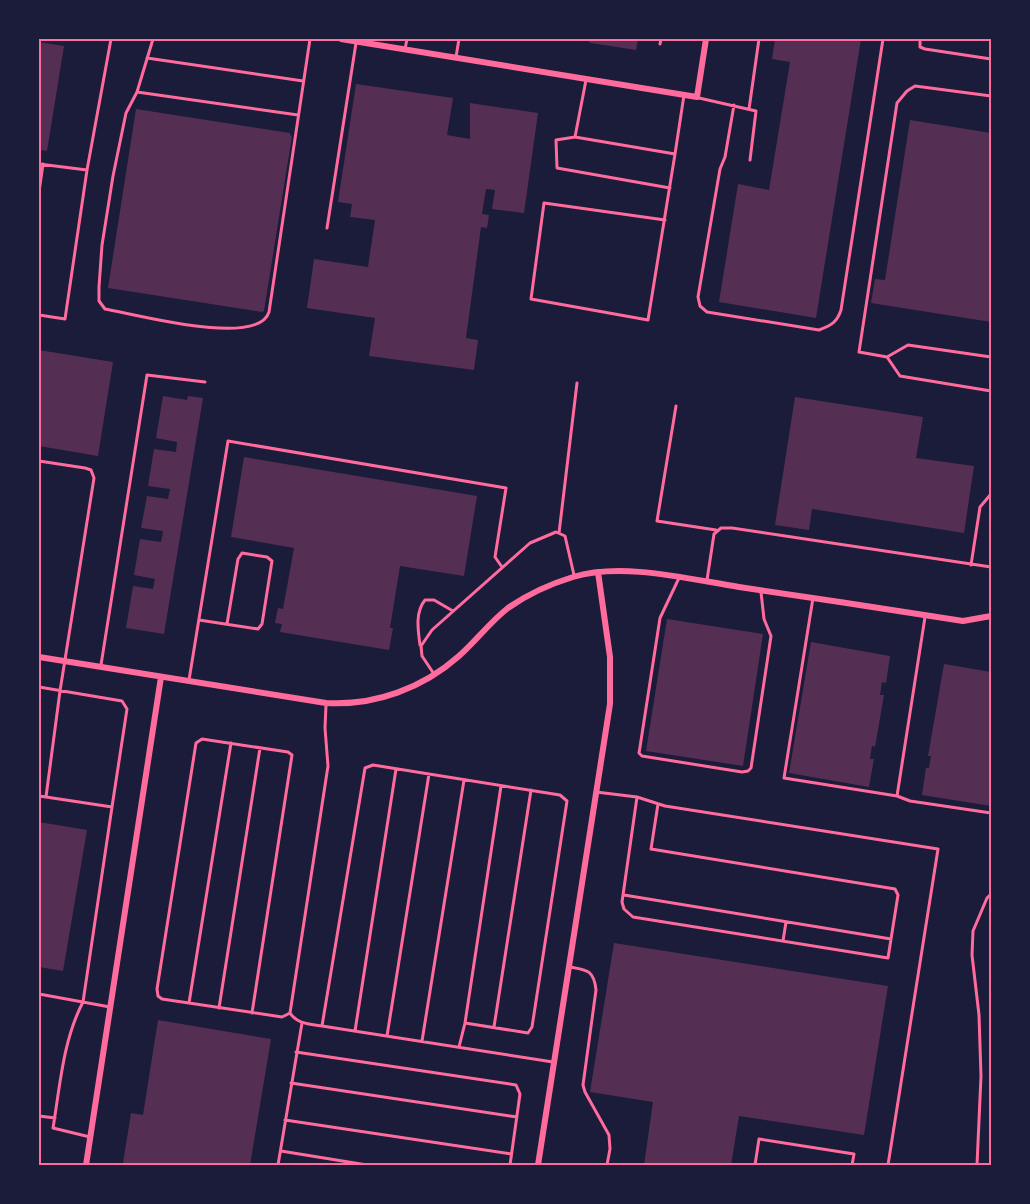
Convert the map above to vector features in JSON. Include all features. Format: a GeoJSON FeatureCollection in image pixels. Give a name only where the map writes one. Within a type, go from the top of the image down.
{"type":"FeatureCollection","features":[{"type":"Feature","properties":{"kind":"street"},"geometry":{"type":"LineString","coordinates":[[341,39],[697,97],[706,39]]}},
{"type":"Feature","properties":{"kind":"street"},"geometry":{"type":"LineString","coordinates":[[39,657],[326,703],[345,704],[379,698],[405,690],[435,676],[508,608],[537,591],[574,577],[598,572],[624,571],[679,578],[963,621],[991,616]]}},
{"type":"Feature","properties":{"kind":"street"},"geometry":{"type":"LineString","coordinates":[[538,1165],[610,704],[611,670],[598,572]]}},
{"type":"Feature","properties":{"kind":"street"},"geometry":{"type":"LineString","coordinates":[[86,1165],[161,677]]}},
{"type":"Feature","properties":{"kind":"lane"},"geometry":{"type":"LineString","coordinates":[[39,315],[65,319],[87,170],[110,39]]}},
{"type":"Feature","properties":{"kind":"lane"},"geometry":{"type":"LineString","coordinates":[[153,39],[137,92],[126,112],[102,245],[99,301],[105,309],[226,330],[254,326],[265,321],[268,316],[310,39]]}},
{"type":"Feature","properties":{"kind":"lane"},"geometry":{"type":"LineString","coordinates":[[405,49],[406,39]]}},
{"type":"Feature","properties":{"kind":"lane"},"geometry":{"type":"LineString","coordinates":[[456,57],[459,39]]}},
{"type":"Feature","properties":{"kind":"lane"},"geometry":{"type":"LineString","coordinates":[[660,44],[661,39]]}},
{"type":"Feature","properties":{"kind":"lane"},"geometry":{"type":"LineString","coordinates":[[749,109],[759,39]]}},
{"type":"Feature","properties":{"kind":"lane"},"geometry":{"type":"LineString","coordinates":[[734,105],[725,157],[720,169],[698,297],[700,306],[706,312],[819,330],[837,321],[842,310],[883,39]]}},
{"type":"Feature","properties":{"kind":"lane"},"geometry":{"type":"LineString","coordinates":[[920,39],[920,46],[925,49],[991,59]]}},
{"type":"Feature","properties":{"kind":"lane"},"geometry":{"type":"LineString","coordinates":[[327,228],[356,41]]}},
{"type":"Feature","properties":{"kind":"lane"},"geometry":{"type":"LineString","coordinates":[[147,58],[303,81]]}},
{"type":"Feature","properties":{"kind":"lane"},"geometry":{"type":"LineString","coordinates":[[575,137],[586,79]]}},
{"type":"Feature","properties":{"kind":"lane"},"geometry":{"type":"LineString","coordinates":[[991,96],[915,86],[907,91],[897,103],[859,352],[887,357],[908,345],[991,357]]}},
{"type":"Feature","properties":{"kind":"lane"},"geometry":{"type":"LineString","coordinates":[[137,92],[298,115]]}},
{"type":"Feature","properties":{"kind":"lane"},"geometry":{"type":"LineString","coordinates":[[665,220],[544,203],[531,299],[648,320],[665,220],[684,95]]}},
{"type":"Feature","properties":{"kind":"lane"},"geometry":{"type":"LineString","coordinates":[[697,97],[756,111],[750,160]]}},
{"type":"Feature","properties":{"kind":"lane"},"geometry":{"type":"LineString","coordinates":[[670,188],[556,168],[556,140],[575,137],[675,154]]}},
{"type":"Feature","properties":{"kind":"lane"},"geometry":{"type":"LineString","coordinates":[[39,192],[41,164],[87,170]]}},
{"type":"Feature","properties":{"kind":"lane"},"geometry":{"type":"LineString","coordinates":[[887,357],[900,376],[991,391]]}},
{"type":"Feature","properties":{"kind":"lane"},"geometry":{"type":"LineString","coordinates":[[100,667],[147,375],[205,382]]}},
{"type":"Feature","properties":{"kind":"lane"},"geometry":{"type":"LineString","coordinates":[[559,533],[577,383]]}},
{"type":"Feature","properties":{"kind":"lane"},"geometry":{"type":"LineString","coordinates":[[676,406],[657,521],[716,530],[732,528],[991,567]]}},
{"type":"Feature","properties":{"kind":"lane"},"geometry":{"type":"LineString","coordinates":[[189,681],[228,441],[506,488],[495,557],[502,567]]}},
{"type":"Feature","properties":{"kind":"lane"},"geometry":{"type":"LineString","coordinates":[[39,461],[85,468],[94,473],[60,690],[46,797]]}},
{"type":"Feature","properties":{"kind":"lane"},"geometry":{"type":"LineString","coordinates":[[971,564],[980,507],[991,494]]}},
{"type":"Feature","properties":{"kind":"lane"},"geometry":{"type":"LineString","coordinates":[[706,582],[716,530]]}},
{"type":"Feature","properties":{"kind":"lane"},"geometry":{"type":"LineString","coordinates":[[421,646],[432,630],[530,543],[556,532],[565,536],[574,577]]}},
{"type":"Feature","properties":{"kind":"lane"},"geometry":{"type":"LineString","coordinates":[[199,620],[227,624],[258,628],[261,624],[272,561],[267,556],[242,553],[238,559],[227,624]]}},
{"type":"Feature","properties":{"kind":"lane"},"geometry":{"type":"LineString","coordinates":[[679,578],[660,618],[639,753],[642,756],[742,772],[751,768],[771,636],[764,619],[761,590]]}},
{"type":"Feature","properties":{"kind":"lane"},"geometry":{"type":"LineString","coordinates":[[813,598],[784,778],[991,813]]}},
{"type":"Feature","properties":{"kind":"lane"},"geometry":{"type":"LineString","coordinates":[[435,676],[423,656],[418,628],[420,607],[425,600],[435,600],[453,611]]}},
{"type":"Feature","properties":{"kind":"lane"},"geometry":{"type":"LineString","coordinates":[[897,796],[926,615]]}},
{"type":"Feature","properties":{"kind":"lane"},"geometry":{"type":"LineString","coordinates":[[39,687],[122,701],[127,709],[84,1002],[76,1015],[68,1040],[53,1128],[90,1137]]}},
{"type":"Feature","properties":{"kind":"lane"},"geometry":{"type":"LineString","coordinates":[[326,703],[328,766],[290,1013],[292,1017],[302,1023],[554,1062]]}},
{"type":"Feature","properties":{"kind":"lane"},"geometry":{"type":"LineString","coordinates":[[252,1013],[292,755],[288,752],[201,739],[196,743],[158,977],[158,996],[162,999],[252,1013],[282,1017],[290,1013]]}},
{"type":"Feature","properties":{"kind":"lane"},"geometry":{"type":"LineString","coordinates":[[189,1003],[231,743]]}},
{"type":"Feature","properties":{"kind":"lane"},"geometry":{"type":"LineString","coordinates":[[219,1008],[260,748]]}},
{"type":"Feature","properties":{"kind":"lane"},"geometry":{"type":"LineString","coordinates":[[322,1026],[365,768],[373,765],[560,795],[567,801],[532,1027],[528,1033],[465,1023]]}},
{"type":"Feature","properties":{"kind":"lane"},"geometry":{"type":"LineString","coordinates":[[355,1031],[396,769]]}},
{"type":"Feature","properties":{"kind":"lane"},"geometry":{"type":"LineString","coordinates":[[387,1036],[429,774]]}},
{"type":"Feature","properties":{"kind":"lane"},"geometry":{"type":"LineString","coordinates":[[422,1041],[464,780]]}},
{"type":"Feature","properties":{"kind":"lane"},"geometry":{"type":"LineString","coordinates":[[459,1047],[465,1023],[501,786]]}},
{"type":"Feature","properties":{"kind":"lane"},"geometry":{"type":"LineString","coordinates":[[494,1027],[531,790]]}},
{"type":"Feature","properties":{"kind":"lane"},"geometry":{"type":"LineString","coordinates":[[595,792],[637,797],[658,804],[938,849],[888,1165]]}},
{"type":"Feature","properties":{"kind":"lane"},"geometry":{"type":"LineString","coordinates":[[39,796],[112,807]]}},
{"type":"Feature","properties":{"kind":"lane"},"geometry":{"type":"LineString","coordinates":[[637,797],[623,895],[624,909],[633,916],[888,958],[898,895],[896,889],[651,849],[658,804]]}},
{"type":"Feature","properties":{"kind":"lane"},"geometry":{"type":"LineString","coordinates":[[977,1165],[981,1076],[980,1025],[972,955],[973,932],[987,898],[991,894]]}},
{"type":"Feature","properties":{"kind":"lane"},"geometry":{"type":"LineString","coordinates":[[623,895],[891,939]]}},
{"type":"Feature","properties":{"kind":"lane"},"geometry":{"type":"LineString","coordinates":[[783,941],[786,922]]}},
{"type":"Feature","properties":{"kind":"lane"},"geometry":{"type":"LineString","coordinates":[[568,966],[587,970],[595,978],[596,990],[584,1085],[585,1092],[609,1135],[608,1165]]}},
{"type":"Feature","properties":{"kind":"lane"},"geometry":{"type":"LineString","coordinates":[[39,994],[110,1007]]}},
{"type":"Feature","properties":{"kind":"lane"},"geometry":{"type":"LineString","coordinates":[[278,1165],[302,1023]]}},
{"type":"Feature","properties":{"kind":"lane"},"geometry":{"type":"LineString","coordinates":[[297,1052],[516,1085],[520,1094],[510,1165]]}},
{"type":"Feature","properties":{"kind":"lane"},"geometry":{"type":"LineString","coordinates":[[291,1083],[517,1117]]}},
{"type":"Feature","properties":{"kind":"lane"},"geometry":{"type":"LineString","coordinates":[[39,1116],[55,1118]]}},
{"type":"Feature","properties":{"kind":"lane"},"geometry":{"type":"LineString","coordinates":[[285,1120],[511,1154]]}},
{"type":"Feature","properties":{"kind":"lane"},"geometry":{"type":"LineString","coordinates":[[755,1165],[759,1139],[854,1154],[852,1165]]}},
{"type":"Feature","properties":{"kind":"lane"},"geometry":{"type":"LineString","coordinates":[[281,1151],[367,1165]]}},
{"type":"Feature","properties":{"kind":"building"},"geometry":{"type":"Polygon","coordinates":[[[584,39],[638,39],[636,50],[591,43],[584,39]]]}},
{"type":"Feature","properties":{"kind":"building"},"geometry":{"type":"Polygon","coordinates":[[[775,39],[861,39],[816,318],[719,302],[738,184],[769,190],[790,62],[772,59],[775,39]]]}},
{"type":"Feature","properties":{"kind":"building"},"geometry":{"type":"Polygon","coordinates":[[[39,42],[64,46],[47,151],[39,150],[39,42]]]}},
{"type":"Feature","properties":{"kind":"building"},"geometry":{"type":"Polygon","coordinates":[[[356,84],[453,98],[447,135],[470,139],[470,103],[538,113],[524,213],[492,209],[495,190],[486,189],[482,214],[489,215],[487,228],[481,227],[466,338],[478,340],[474,370],[369,356],[375,318],[307,308],[314,259],[368,267],[375,220],[350,217],[352,204],[338,202],[356,84]]]}},
{"type":"Feature","properties":{"kind":"building"},"geometry":{"type":"Polygon","coordinates":[[[136,109],[290,133],[292,136],[264,311],[108,288],[136,109]]]}},
{"type":"Feature","properties":{"kind":"building"},"geometry":{"type":"Polygon","coordinates":[[[910,120],[991,133],[991,322],[871,303],[875,279],[885,280],[910,120]]]}},
{"type":"Feature","properties":{"kind":"building"},"geometry":{"type":"Polygon","coordinates":[[[39,350],[113,362],[98,456],[39,446],[39,350]]]}},
{"type":"Feature","properties":{"kind":"building"},"geometry":{"type":"Polygon","coordinates":[[[163,396],[187,400],[188,396],[203,398],[164,634],[126,628],[133,586],[153,589],[155,579],[134,575],[140,539],[161,542],[163,531],[141,528],[147,496],[168,499],[170,489],[148,486],[154,449],[176,452],[177,442],[156,438],[163,396]]]}},
{"type":"Feature","properties":{"kind":"building"},"geometry":{"type":"Polygon","coordinates":[[[795,397],[923,417],[916,458],[974,466],[964,533],[812,509],[809,530],[775,525],[795,397]]]}},
{"type":"Feature","properties":{"kind":"building"},"geometry":{"type":"Polygon","coordinates":[[[244,457],[477,496],[464,576],[400,566],[390,628],[393,628],[389,650],[280,632],[282,624],[275,623],[278,608],[283,609],[294,548],[231,537],[244,457]]]}},
{"type":"Feature","properties":{"kind":"building"},"geometry":{"type":"Polygon","coordinates":[[[667,619],[763,634],[743,766],[646,751],[667,619]]]}},
{"type":"Feature","properties":{"kind":"building"},"geometry":{"type":"Polygon","coordinates":[[[811,642],[890,656],[886,683],[882,682],[880,695],[884,695],[875,747],[872,746],[870,759],[874,759],[869,787],[789,773],[811,642]]]}},
{"type":"Feature","properties":{"kind":"building"},"geometry":{"type":"Polygon","coordinates":[[[944,664],[991,672],[991,806],[922,795],[926,768],[929,768],[931,756],[928,756],[944,664]]]}},
{"type":"Feature","properties":{"kind":"building"},"geometry":{"type":"Polygon","coordinates":[[[39,822],[87,830],[63,971],[39,967],[39,822]]]}},
{"type":"Feature","properties":{"kind":"building"},"geometry":{"type":"Polygon","coordinates":[[[614,943],[888,986],[864,1135],[739,1116],[731,1165],[644,1165],[653,1102],[590,1092],[614,943]]]}},
{"type":"Feature","properties":{"kind":"building"},"geometry":{"type":"Polygon","coordinates":[[[158,1020],[271,1039],[250,1165],[135,1165],[123,1163],[131,1113],[143,1115],[158,1020]]]}}]}
